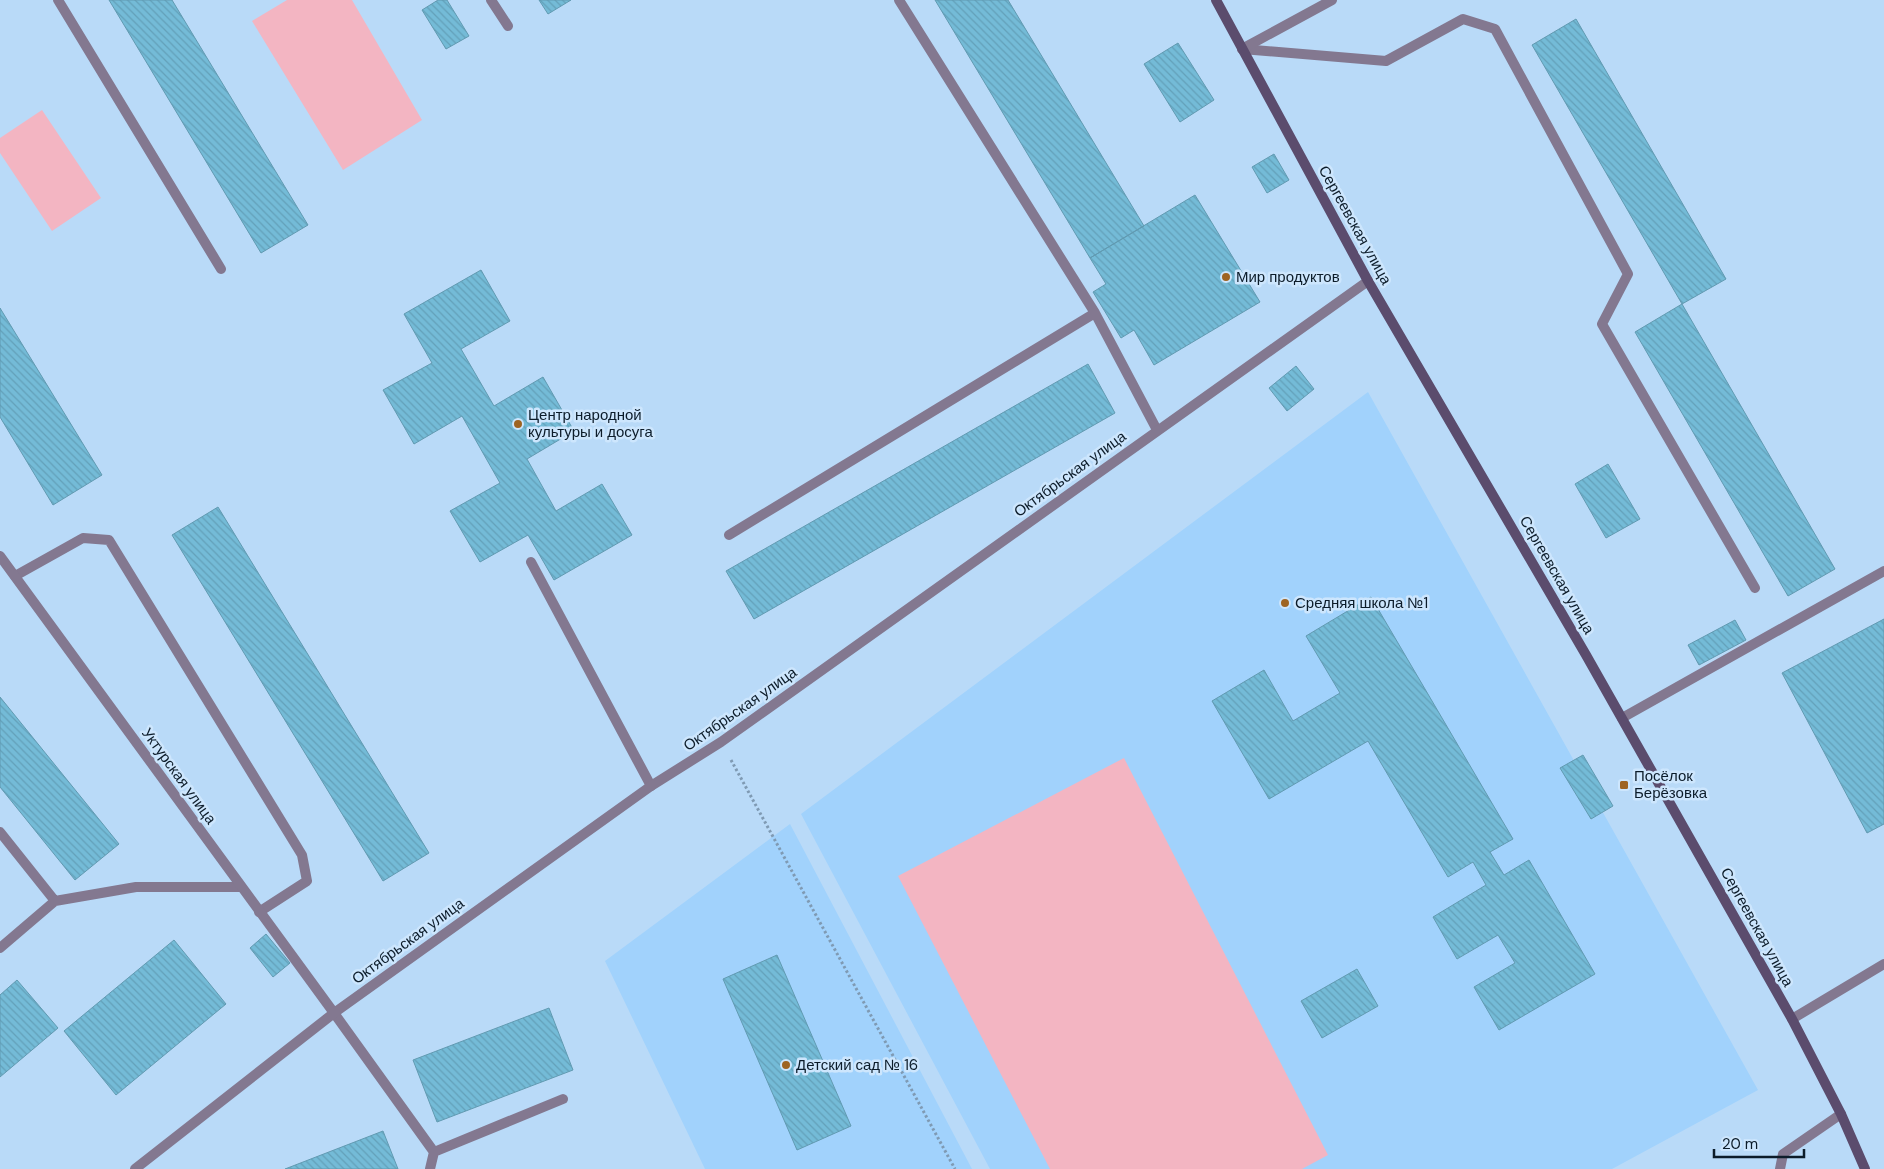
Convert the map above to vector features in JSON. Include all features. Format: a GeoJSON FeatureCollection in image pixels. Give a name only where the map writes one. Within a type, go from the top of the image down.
{"type":"FeatureCollection","features":[{"type":"Feature","properties":{"kind":"main road","name":"Сергеевская улица"},"geometry":{"type":"LineString","coordinates":[[1216,0],[1368,281],[1622,718],[1792,1019],[1841,1114],[1865,1169]]}},
{"type":"Feature","properties":{"kind":"street"},"geometry":{"type":"LineString","coordinates":[[58,0],[221,269]]}},
{"type":"Feature","properties":{"kind":"street"},"geometry":{"type":"LineString","coordinates":[[491,0],[508,26]]}},
{"type":"Feature","properties":{"kind":"street"},"geometry":{"type":"LineString","coordinates":[[899,0],[1095,312],[1157,430]]}},
{"type":"Feature","properties":{"kind":"street"},"geometry":{"type":"LineString","coordinates":[[1242,49],[1332,0]]}},
{"type":"Feature","properties":{"kind":"street"},"geometry":{"type":"LineString","coordinates":[[1242,49],[1386,61],[1463,19],[1495,29],[1628,274],[1602,324],[1755,588]]}},
{"type":"Feature","properties":{"kind":"street","name":"Октябрьская улица"},"geometry":{"type":"LineString","coordinates":[[135,1169],[334,1013],[651,786],[721,742],[1368,281]]}},
{"type":"Feature","properties":{"kind":"street"},"geometry":{"type":"LineString","coordinates":[[729,535],[1095,312]]}},
{"type":"Feature","properties":{"kind":"street"},"geometry":{"type":"LineString","coordinates":[[15,576],[83,538],[109,540],[302,855],[307,881],[259,912]]}},
{"type":"Feature","properties":{"kind":"street","name":"Уктурская улица"},"geometry":{"type":"LineString","coordinates":[[0,556],[434,1152]]}},
{"type":"Feature","properties":{"kind":"street"},"geometry":{"type":"LineString","coordinates":[[531,562],[651,786]]}},
{"type":"Feature","properties":{"kind":"street"},"geometry":{"type":"LineString","coordinates":[[1622,718],[1884,571]]}},
{"type":"Feature","properties":{"kind":"street"},"geometry":{"type":"LineString","coordinates":[[0,832],[55,901]]}},
{"type":"Feature","properties":{"kind":"street"},"geometry":{"type":"LineString","coordinates":[[0,948],[55,901],[136,887],[241,887]]}},
{"type":"Feature","properties":{"kind":"street"},"geometry":{"type":"LineString","coordinates":[[1792,1019],[1884,964]]}},
{"type":"Feature","properties":{"kind":"street"},"geometry":{"type":"LineString","coordinates":[[430,1169],[434,1152],[563,1099]]}},
{"type":"Feature","properties":{"kind":"street"},"geometry":{"type":"LineString","coordinates":[[1780,1169],[1783,1154],[1841,1114]]}},
{"type":"Feature","properties":{"kind":"path"},"geometry":{"type":"LineString","coordinates":[[721,742],[955,1169]]}},
{"type":"Feature","properties":{"kind":"shaded area"},"geometry":{"type":"Polygon","coordinates":[[[287,0],[352,0],[422,120],[343,170],[252,21],[287,0]]]}},
{"type":"Feature","properties":{"kind":"shaded area"},"geometry":{"type":"Polygon","coordinates":[[[42,110],[101,198],[52,231],[0,153],[0,138],[42,110]]]}},
{"type":"Feature","properties":{"kind":"shaded area","name":"Средняя школа №1"},"geometry":{"type":"Polygon","coordinates":[[[1368,392],[1758,1090],[1612,1169],[990,1169],[801,814],[1368,392]]]}},
{"type":"Feature","properties":{"kind":"shaded area"},"geometry":{"type":"Polygon","coordinates":[[[1124,758],[1328,1155],[1302,1169],[1050,1169],[898,876],[1124,758]]]}},
{"type":"Feature","properties":{"kind":"shaded area","name":"Детский сад № 16"},"geometry":{"type":"Polygon","coordinates":[[[790,824],[972,1169],[705,1169],[605,961],[790,824]]]}},
{"type":"Feature","properties":{"kind":"building"},"geometry":{"type":"Polygon","coordinates":[[[109,0],[172,0],[308,225],[261,253],[109,0]]]}},
{"type":"Feature","properties":{"kind":"building"},"geometry":{"type":"Polygon","coordinates":[[[438,0],[447,0],[469,36],[446,49],[422,10],[438,0]]]}},
{"type":"Feature","properties":{"kind":"building"},"geometry":{"type":"Polygon","coordinates":[[[539,0],[571,0],[548,14],[539,0]]]}},
{"type":"Feature","properties":{"kind":"building"},"geometry":{"type":"Polygon","coordinates":[[[935,0],[1008,0],[1144,226],[1090,258],[935,0]]]}},
{"type":"Feature","properties":{"kind":"building"},"geometry":{"type":"Polygon","coordinates":[[[1576,19],[1726,279],[1682,304],[1532,45],[1576,19]]]}},
{"type":"Feature","properties":{"kind":"building"},"geometry":{"type":"Polygon","coordinates":[[[1178,43],[1214,100],[1180,122],[1144,64],[1178,43]]]}},
{"type":"Feature","properties":{"kind":"building"},"geometry":{"type":"Polygon","coordinates":[[[1274,154],[1289,180],[1267,193],[1252,167],[1274,154]]]}},
{"type":"Feature","properties":{"kind":"building"},"geometry":{"type":"Polygon","coordinates":[[[1195,195],[1260,302],[1154,365],[1134,330],[1121,338],[1093,292],[1106,284],[1090,258],[1195,195]]]}},
{"type":"Feature","properties":{"kind":"building","name":"Центр народной культуры и досуга"},"geometry":{"type":"Polygon","coordinates":[[[481,270],[510,321],[461,349],[494,406],[543,377],[574,431],[527,459],[556,511],[602,484],[632,535],[554,580],[528,535],[480,562],[450,511],[500,483],[462,416],[414,444],[383,390],[432,363],[404,314],[481,270]]]}},
{"type":"Feature","properties":{"kind":"building"},"geometry":{"type":"Polygon","coordinates":[[[1682,304],[1835,569],[1788,596],[1635,332],[1682,304]]]}},
{"type":"Feature","properties":{"kind":"building"},"geometry":{"type":"Polygon","coordinates":[[[0,308],[102,475],[53,505],[0,417],[0,308]]]}},
{"type":"Feature","properties":{"kind":"building"},"geometry":{"type":"Polygon","coordinates":[[[1088,364],[1115,413],[754,619],[726,571],[1088,364]]]}},
{"type":"Feature","properties":{"kind":"building"},"geometry":{"type":"Polygon","coordinates":[[[1296,366],[1314,389],[1287,411],[1269,388],[1296,366]]]}},
{"type":"Feature","properties":{"kind":"building"},"geometry":{"type":"Polygon","coordinates":[[[1608,464],[1640,519],[1606,538],[1575,484],[1608,464]]]}},
{"type":"Feature","properties":{"kind":"building"},"geometry":{"type":"Polygon","coordinates":[[[218,507],[429,853],[383,881],[172,535],[218,507]]]}},
{"type":"Feature","properties":{"kind":"building"},"geometry":{"type":"Polygon","coordinates":[[[1371,597],[1513,839],[1490,852],[1504,875],[1529,860],[1595,974],[1499,1030],[1474,987],[1515,963],[1498,935],[1457,959],[1433,917],[1486,885],[1473,862],[1448,877],[1368,741],[1269,799],[1212,701],[1264,670],[1293,721],[1340,693],[1306,636],[1371,597]]]}},
{"type":"Feature","properties":{"kind":"building"},"geometry":{"type":"Polygon","coordinates":[[[1884,619],[1884,824],[1867,833],[1782,673],[1884,619]]]}},
{"type":"Feature","properties":{"kind":"building"},"geometry":{"type":"Polygon","coordinates":[[[1735,620],[1746,640],[1699,665],[1688,645],[1735,620]]]}},
{"type":"Feature","properties":{"kind":"building"},"geometry":{"type":"Polygon","coordinates":[[[0,697],[119,844],[75,880],[0,787],[0,697]]]}},
{"type":"Feature","properties":{"kind":"building"},"geometry":{"type":"Polygon","coordinates":[[[1583,755],[1613,806],[1591,819],[1560,768],[1583,755]]]}},
{"type":"Feature","properties":{"kind":"building"},"geometry":{"type":"Polygon","coordinates":[[[266,934],[290,963],[273,977],[250,948],[266,934]]]}},
{"type":"Feature","properties":{"kind":"building"},"geometry":{"type":"Polygon","coordinates":[[[174,940],[226,1004],[116,1095],[64,1031],[174,940]]]}},
{"type":"Feature","properties":{"kind":"building"},"geometry":{"type":"Polygon","coordinates":[[[777,955],[851,1126],[797,1150],[723,979],[777,955]]]}},
{"type":"Feature","properties":{"kind":"building"},"geometry":{"type":"Polygon","coordinates":[[[1357,969],[1378,1006],[1322,1038],[1301,1001],[1357,969]]]}},
{"type":"Feature","properties":{"kind":"building"},"geometry":{"type":"Polygon","coordinates":[[[17,980],[58,1028],[0,1077],[0,995],[17,980]]]}},
{"type":"Feature","properties":{"kind":"building"},"geometry":{"type":"Polygon","coordinates":[[[549,1008],[573,1070],[437,1122],[413,1060],[549,1008]]]}},
{"type":"Feature","properties":{"kind":"building"},"geometry":{"type":"Polygon","coordinates":[[[383,1131],[398,1169],[285,1169],[383,1131]]]}},
{"type":"Feature","properties":{"kind":"place","name":"Мир продуктов"},"geometry":{"type":"Point","coordinates":[1226,277]}},
{"type":"Feature","properties":{"kind":"place","name":"Центр народной культуры и досуга"},"geometry":{"type":"Point","coordinates":[518,424]}},
{"type":"Feature","properties":{"kind":"place","name":"Средняя школа №1"},"geometry":{"type":"Point","coordinates":[1285,603]}},
{"type":"Feature","properties":{"kind":"place","name":"Посёлок Берёзовка"},"geometry":{"type":"Point","coordinates":[1624,785]}},
{"type":"Feature","properties":{"kind":"place","name":"Детский сад № 16"},"geometry":{"type":"Point","coordinates":[786,1065]}}]}
